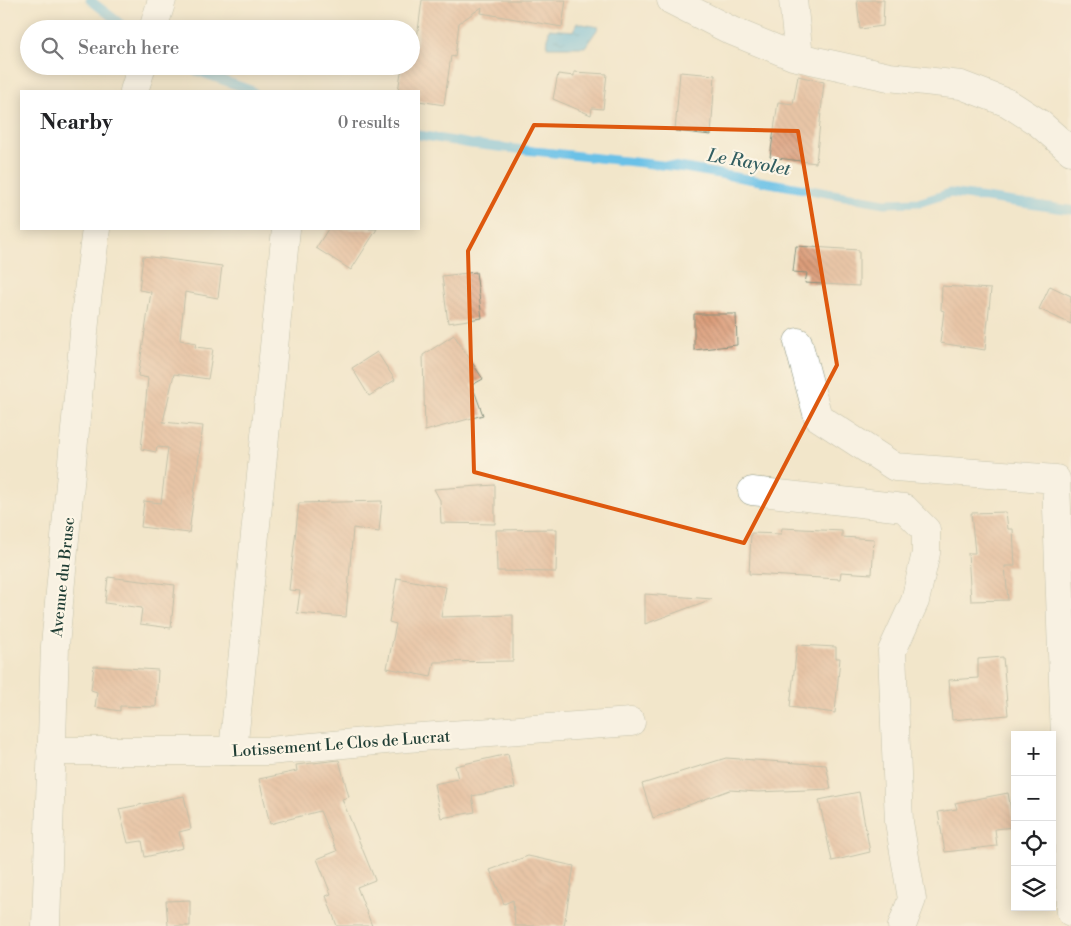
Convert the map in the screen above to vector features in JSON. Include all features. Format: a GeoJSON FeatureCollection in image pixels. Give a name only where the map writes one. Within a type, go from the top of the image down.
{"type":"FeatureCollection","features":[{"type":"Feature","properties":{"kind":"street"},"geometry":{"type":"LineString","coordinates":[[156,20],[162,0]]}},
{"type":"Feature","properties":{"kind":"street"},"geometry":{"type":"LineString","coordinates":[[671,0],[732,31],[799,57],[889,77],[961,85],[1008,103],[1039,123],[1071,151]]}},
{"type":"Feature","properties":{"kind":"street"},"geometry":{"type":"LineString","coordinates":[[793,0],[799,57]]}},
{"type":"Feature","properties":{"kind":"street"},"geometry":{"type":"LineString","coordinates":[[134,90],[139,75]]}},
{"type":"Feature","properties":{"kind":"street","name":"Avenue du Brusc"},"geometry":{"type":"LineString","coordinates":[[46,926],[55,646],[87,300],[96,230]]}},
{"type":"Feature","properties":{"kind":"street"},"geometry":{"type":"LineString","coordinates":[[233,751],[286,230]]}},
{"type":"Feature","properties":{"kind":"street"},"geometry":{"type":"LineString","coordinates":[[798,342],[818,417],[895,467],[1056,479],[1071,912]]}},
{"type":"Feature","properties":{"kind":"street"},"geometry":{"type":"LineString","coordinates":[[752,491],[904,508],[926,530],[926,553],[915,601],[892,651],[899,822],[912,899],[902,926]]}},
{"type":"Feature","properties":{"kind":"street","name":"Lotissement Le Clos de Lucrat"},"geometry":{"type":"LineString","coordinates":[[51,751],[269,752],[407,738],[630,722]]}},
{"type":"Feature","properties":{"kind":"highlighted area"},"geometry":{"type":"Polygon","coordinates":[[[534,125],[798,131],[837,365],[744,543],[474,472],[468,251],[534,125]]]}},
{"type":"Feature","properties":{"kind":"water"},"geometry":{"type":"Polygon","coordinates":[[[577,23],[599,27],[585,47],[547,47],[549,29],[573,31],[577,23]]]}},
{"type":"Feature","properties":{"kind":"building"},"geometry":{"type":"Polygon","coordinates":[[[422,0],[566,0],[562,27],[481,13],[482,7],[459,23],[455,57],[451,56],[444,105],[420,101],[420,90],[398,90],[401,75],[420,75],[419,20],[422,0]]]}},
{"type":"Feature","properties":{"kind":"building"},"geometry":{"type":"Polygon","coordinates":[[[857,0],[884,0],[883,26],[860,29],[857,0]]]}},
{"type":"Feature","properties":{"kind":"building"},"geometry":{"type":"Polygon","coordinates":[[[574,72],[607,74],[603,109],[592,108],[591,115],[553,99],[558,74],[574,76],[574,72]]]}},
{"type":"Feature","properties":{"kind":"building"},"geometry":{"type":"Polygon","coordinates":[[[680,72],[715,75],[711,135],[675,131],[680,72]]]}},
{"type":"Feature","properties":{"kind":"building"},"geometry":{"type":"Polygon","coordinates":[[[798,76],[824,82],[816,163],[770,157],[778,102],[793,104],[798,76]]]}},
{"type":"Feature","properties":{"kind":"building"},"geometry":{"type":"Polygon","coordinates":[[[327,230],[376,230],[351,270],[316,248],[327,230]]]}},
{"type":"Feature","properties":{"kind":"building"},"geometry":{"type":"Polygon","coordinates":[[[796,246],[859,250],[859,286],[805,283],[807,273],[793,272],[796,246]]]}},
{"type":"Feature","properties":{"kind":"building"},"geometry":{"type":"Polygon","coordinates":[[[143,256],[222,266],[218,298],[185,292],[180,340],[196,343],[195,347],[213,349],[208,379],[174,374],[163,422],[203,426],[189,533],[141,527],[144,501],[161,503],[168,448],[157,447],[156,452],[141,449],[148,378],[138,376],[151,292],[139,290],[143,256]]]}},
{"type":"Feature","properties":{"kind":"building"},"geometry":{"type":"Polygon","coordinates":[[[476,272],[482,318],[448,323],[442,276],[476,272]]]}},
{"type":"Feature","properties":{"kind":"building"},"geometry":{"type":"Polygon","coordinates":[[[942,286],[991,289],[985,350],[940,343],[944,311],[941,310],[942,286]]]}},
{"type":"Feature","properties":{"kind":"building"},"geometry":{"type":"Polygon","coordinates":[[[1050,286],[1071,296],[1071,324],[1039,309],[1050,286]]]}},
{"type":"Feature","properties":{"kind":"building"},"geometry":{"type":"Polygon","coordinates":[[[694,314],[736,314],[737,345],[694,350],[694,314]]]}},
{"type":"Feature","properties":{"kind":"building"},"geometry":{"type":"Polygon","coordinates":[[[454,335],[483,379],[472,385],[483,415],[425,431],[423,355],[454,335]]]}},
{"type":"Feature","properties":{"kind":"building"},"geometry":{"type":"Polygon","coordinates":[[[377,352],[395,380],[369,396],[352,368],[377,352]]]}},
{"type":"Feature","properties":{"kind":"building"},"geometry":{"type":"Polygon","coordinates":[[[495,485],[495,524],[441,523],[440,500],[434,489],[495,485]]]}},
{"type":"Feature","properties":{"kind":"building"},"geometry":{"type":"Polygon","coordinates":[[[382,501],[379,532],[353,528],[346,617],[297,613],[300,591],[289,590],[299,503],[382,501]]]}},
{"type":"Feature","properties":{"kind":"building"},"geometry":{"type":"Polygon","coordinates":[[[1006,512],[1008,529],[1013,529],[1015,566],[1005,566],[1008,600],[971,601],[968,553],[975,553],[971,513],[1006,512]]]}},
{"type":"Feature","properties":{"kind":"building"},"geometry":{"type":"Polygon","coordinates":[[[782,528],[842,531],[842,537],[874,539],[872,574],[841,572],[840,579],[749,574],[751,533],[781,534],[782,528]]]}},
{"type":"Feature","properties":{"kind":"building"},"geometry":{"type":"Polygon","coordinates":[[[557,529],[556,572],[497,571],[496,530],[557,529]]]}},
{"type":"Feature","properties":{"kind":"building"},"geometry":{"type":"Polygon","coordinates":[[[108,577],[175,585],[171,628],[140,624],[142,608],[105,603],[108,577]]]}},
{"type":"Feature","properties":{"kind":"building"},"geometry":{"type":"Polygon","coordinates":[[[397,578],[446,587],[441,617],[513,615],[513,661],[434,662],[431,677],[387,668],[396,624],[389,622],[397,578]]]}},
{"type":"Feature","properties":{"kind":"building"},"geometry":{"type":"Polygon","coordinates":[[[645,594],[712,599],[645,624],[645,594]]]}},
{"type":"Feature","properties":{"kind":"building"},"geometry":{"type":"Polygon","coordinates":[[[797,645],[836,647],[836,658],[840,658],[835,713],[790,707],[797,645]]]}},
{"type":"Feature","properties":{"kind":"building"},"geometry":{"type":"Polygon","coordinates":[[[1003,657],[1008,715],[952,720],[949,680],[978,678],[978,659],[1003,657]]]}},
{"type":"Feature","properties":{"kind":"building"},"geometry":{"type":"Polygon","coordinates":[[[94,666],[158,670],[156,707],[120,706],[120,711],[95,707],[97,692],[91,690],[94,666]]]}},
{"type":"Feature","properties":{"kind":"building"},"geometry":{"type":"Polygon","coordinates":[[[508,754],[515,788],[472,796],[475,812],[441,818],[434,784],[458,779],[455,766],[508,754]]]}},
{"type":"Feature","properties":{"kind":"building"},"geometry":{"type":"Polygon","coordinates":[[[726,758],[826,765],[831,789],[758,792],[730,790],[653,818],[642,784],[726,758]]]}},
{"type":"Feature","properties":{"kind":"building"},"geometry":{"type":"Polygon","coordinates":[[[339,760],[349,797],[342,799],[375,880],[357,887],[372,926],[337,926],[326,896],[331,894],[317,859],[337,851],[320,811],[270,824],[259,779],[297,771],[296,765],[339,760]]]}},
{"type":"Feature","properties":{"kind":"building"},"geometry":{"type":"Polygon","coordinates":[[[859,792],[870,852],[832,861],[819,800],[859,792]]]}},
{"type":"Feature","properties":{"kind":"building"},"geometry":{"type":"Polygon","coordinates":[[[1008,793],[1011,810],[1011,827],[995,829],[997,846],[945,852],[938,812],[957,809],[955,803],[1008,793]]]}},
{"type":"Feature","properties":{"kind":"building"},"geometry":{"type":"Polygon","coordinates":[[[184,796],[191,829],[179,832],[183,848],[145,857],[142,841],[128,843],[119,809],[184,796]]]}},
{"type":"Feature","properties":{"kind":"building"},"geometry":{"type":"Polygon","coordinates":[[[528,856],[574,866],[564,926],[515,926],[513,900],[504,904],[490,870],[528,856]]]}},
{"type":"Feature","properties":{"kind":"building"},"geometry":{"type":"Polygon","coordinates":[[[190,900],[190,926],[168,926],[166,901],[190,900]]]}},
{"type":"Feature","properties":{"kind":"waterway","name":"Le Rayolet"},"geometry":{"type":"LineString","coordinates":[[90,0],[116,20]]}},
{"type":"Feature","properties":{"kind":"waterway","name":"Le Rayolet"},"geometry":{"type":"LineString","coordinates":[[208,75],[250,90]]}},
{"type":"Feature","properties":{"kind":"waterway","name":"Le Rayolet"},"geometry":{"type":"LineString","coordinates":[[420,135],[471,144],[679,167],[885,203],[921,202],[950,193],[1071,210]]}}]}
